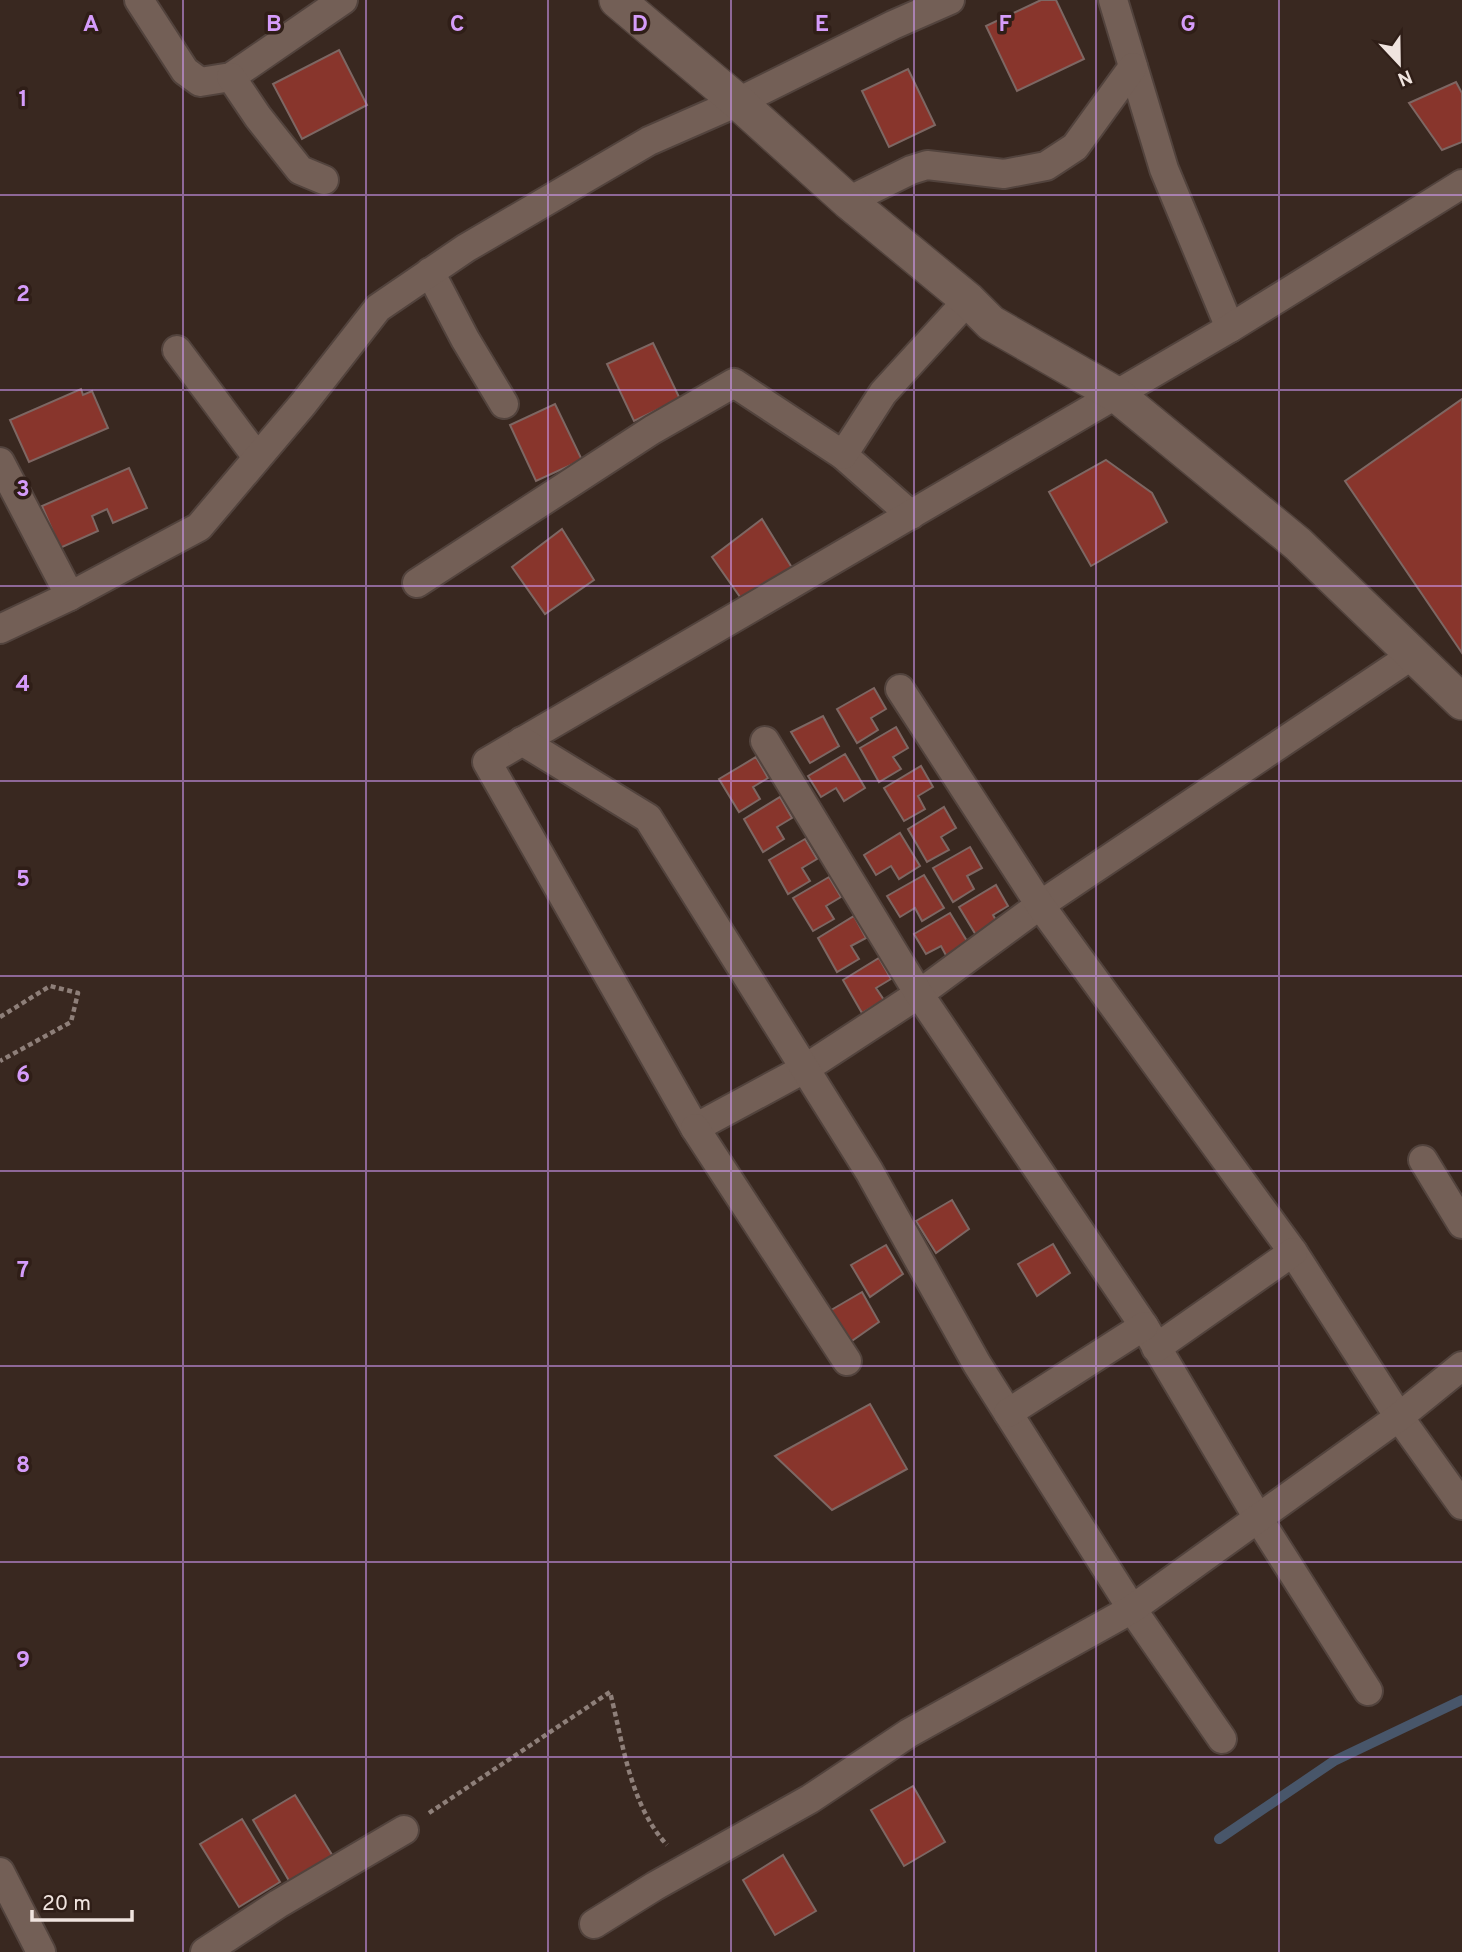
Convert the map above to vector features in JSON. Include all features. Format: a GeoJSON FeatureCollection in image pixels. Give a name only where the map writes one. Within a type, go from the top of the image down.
{"type":"FeatureCollection","features":[{"type":"Feature","properties":{"kind":"street"},"geometry":{"type":"LineString","coordinates":[[139,0],[185,71],[200,82],[231,77],[343,0]]}},
{"type":"Feature","properties":{"kind":"street"},"geometry":{"type":"LineString","coordinates":[[617,0],[738,102],[848,201],[968,300],[991,323],[1117,396],[1298,544],[1411,656],[1458,691]]}},
{"type":"Feature","properties":{"kind":"street"},"geometry":{"type":"LineString","coordinates":[[0,629],[70,596],[199,527],[303,404],[378,307],[466,248],[649,141],[738,102],[893,25],[950,0]]}},
{"type":"Feature","properties":{"kind":"street"},"geometry":{"type":"LineString","coordinates":[[1113,0],[1164,169],[1230,328]]}},
{"type":"Feature","properties":{"kind":"street"},"geometry":{"type":"LineString","coordinates":[[848,201],[927,165],[1004,174],[1046,166],[1075,147],[1133,67]]}},
{"type":"Feature","properties":{"kind":"street"},"geometry":{"type":"LineString","coordinates":[[231,77],[258,117],[300,170],[324,180]]}},
{"type":"Feature","properties":{"kind":"street"},"geometry":{"type":"LineString","coordinates":[[847,1361],[695,1128],[486,762],[1117,396],[1462,184]]}},
{"type":"Feature","properties":{"kind":"street"},"geometry":{"type":"LineString","coordinates":[[430,272],[465,339],[504,404]]}},
{"type":"Feature","properties":{"kind":"street"},"geometry":{"type":"LineString","coordinates":[[843,455],[883,393],[968,300]]}},
{"type":"Feature","properties":{"kind":"street"},"geometry":{"type":"LineString","coordinates":[[177,350],[257,457]]}},
{"type":"Feature","properties":{"kind":"street"},"geometry":{"type":"LineString","coordinates":[[417,583],[652,430],[734,383],[843,455],[911,515]]}},
{"type":"Feature","properties":{"kind":"street"},"geometry":{"type":"LineString","coordinates":[[0,462],[70,596]]}},
{"type":"Feature","properties":{"kind":"street"},"geometry":{"type":"LineString","coordinates":[[695,1128],[806,1068],[919,994],[1040,905],[1411,656]]}},
{"type":"Feature","properties":{"kind":"street"},"geometry":{"type":"LineString","coordinates":[[900,689],[1040,905],[1293,1252],[1399,1417],[1462,1505]]}},
{"type":"Feature","properties":{"kind":"street"},"geometry":{"type":"LineString","coordinates":[[522,741],[648,818],[869,1171],[977,1364],[1132,1609],[1222,1739]]}},
{"type":"Feature","properties":{"kind":"street"},"geometry":{"type":"LineString","coordinates":[[765,741],[919,994],[1150,1337],[1258,1518],[1368,1691]]}},
{"type":"Feature","properties":{"kind":"street"},"geometry":{"type":"LineString","coordinates":[[1423,1160],[1462,1224]]}},
{"type":"Feature","properties":{"kind":"street"},"geometry":{"type":"LineString","coordinates":[[1008,1413],[1150,1337],[1293,1252]]}},
{"type":"Feature","properties":{"kind":"street"},"geometry":{"type":"LineString","coordinates":[[594,1924],[655,1886],[810,1799],[909,1733],[1132,1609],[1399,1417],[1462,1366]]}},
{"type":"Feature","properties":{"kind":"street"},"geometry":{"type":"LineString","coordinates":[[205,1952],[404,1830]]}},
{"type":"Feature","properties":{"kind":"street"},"geometry":{"type":"LineString","coordinates":[[0,1872],[41,1952]]}},
{"type":"Feature","properties":{"kind":"path"},"geometry":{"type":"LineString","coordinates":[[0,1017],[50,986],[78,993],[71,1022],[0,1061]]}},
{"type":"Feature","properties":{"kind":"path"},"geometry":{"type":"LineString","coordinates":[[404,1830],[610,1692],[636,1793],[658,1835],[689,1868]]}},
{"type":"Feature","properties":{"kind":"building"},"geometry":{"type":"Polygon","coordinates":[[[1041,0],[1056,0],[1084,59],[1017,91],[986,26],[1041,0]]]}},
{"type":"Feature","properties":{"kind":"building"},"geometry":{"type":"Polygon","coordinates":[[[339,50],[367,105],[302,139],[273,84],[339,50]]]}},
{"type":"Feature","properties":{"kind":"building"},"geometry":{"type":"Polygon","coordinates":[[[908,69],[935,125],[889,147],[862,91],[908,69]]]}},
{"type":"Feature","properties":{"kind":"building"},"geometry":{"type":"Polygon","coordinates":[[[1456,82],[1462,93],[1462,142],[1442,150],[1409,103],[1456,82]]]}},
{"type":"Feature","properties":{"kind":"building"},"geometry":{"type":"Polygon","coordinates":[[[653,343],[680,399],[634,421],[607,364],[653,343]]]}},
{"type":"Feature","properties":{"kind":"building"},"geometry":{"type":"Polygon","coordinates":[[[81,389],[83,395],[92,391],[108,428],[29,462],[10,420],[81,389]]]}},
{"type":"Feature","properties":{"kind":"building"},"geometry":{"type":"Polygon","coordinates":[[[1462,399],[1462,653],[1345,481],[1462,399]]]}},
{"type":"Feature","properties":{"kind":"building"},"geometry":{"type":"Polygon","coordinates":[[[555,404],[582,460],[536,481],[510,425],[555,404]]]}},
{"type":"Feature","properties":{"kind":"building"},"geometry":{"type":"Polygon","coordinates":[[[1106,460],[1152,493],[1167,522],[1091,566],[1049,492],[1106,460]]]}},
{"type":"Feature","properties":{"kind":"building"},"geometry":{"type":"Polygon","coordinates":[[[129,468],[147,508],[113,523],[107,509],[92,516],[98,531],[60,548],[42,506],[129,468]]]}},
{"type":"Feature","properties":{"kind":"building"},"geometry":{"type":"Polygon","coordinates":[[[762,519],[794,571],[745,604],[712,557],[762,519]]]}},
{"type":"Feature","properties":{"kind":"building"},"geometry":{"type":"Polygon","coordinates":[[[562,529],[594,580],[545,614],[512,567],[562,529]]]}},
{"type":"Feature","properties":{"kind":"building"},"geometry":{"type":"Polygon","coordinates":[[[874,688],[886,709],[871,718],[878,730],[857,743],[837,709],[874,688]]]}},
{"type":"Feature","properties":{"kind":"building"},"geometry":{"type":"Polygon","coordinates":[[[823,716],[839,746],[810,763],[791,732],[823,716]]]}},
{"type":"Feature","properties":{"kind":"building"},"geometry":{"type":"Polygon","coordinates":[[[896,727],[908,748],[893,757],[901,769],[879,782],[860,748],[896,727]]]}},
{"type":"Feature","properties":{"kind":"building"},"geometry":{"type":"Polygon","coordinates":[[[845,754],[865,788],[844,801],[836,788],[821,797],[808,776],[845,754]]]}},
{"type":"Feature","properties":{"kind":"building"},"geometry":{"type":"Polygon","coordinates":[[[756,757],[768,778],[753,787],[760,799],[739,812],[719,779],[756,757]]]}},
{"type":"Feature","properties":{"kind":"building"},"geometry":{"type":"Polygon","coordinates":[[[921,766],[933,787],[918,796],[925,809],[904,821],[884,788],[921,766]]]}},
{"type":"Feature","properties":{"kind":"building"},"geometry":{"type":"Polygon","coordinates":[[[780,797],[792,818],[777,827],[784,839],[763,852],[744,819],[780,797]]]}},
{"type":"Feature","properties":{"kind":"building"},"geometry":{"type":"Polygon","coordinates":[[[944,807],[956,828],[941,837],[949,850],[927,862],[908,829],[944,807]]]}},
{"type":"Feature","properties":{"kind":"building"},"geometry":{"type":"Polygon","coordinates":[[[900,833],[920,866],[899,879],[891,866],[876,875],[864,855],[900,833]]]}},
{"type":"Feature","properties":{"kind":"building"},"geometry":{"type":"Polygon","coordinates":[[[805,839],[817,859],[802,868],[810,881],[788,894],[769,860],[805,839]]]}},
{"type":"Feature","properties":{"kind":"building"},"geometry":{"type":"Polygon","coordinates":[[[970,847],[982,868],[967,876],[974,889],[953,902],[933,868],[970,847]]]}},
{"type":"Feature","properties":{"kind":"building"},"geometry":{"type":"Polygon","coordinates":[[[924,875],[944,908],[922,921],[915,908],[900,917],[887,896],[924,875]]]}},
{"type":"Feature","properties":{"kind":"building"},"geometry":{"type":"Polygon","coordinates":[[[829,877],[841,897],[826,906],[834,919],[813,931],[793,898],[829,877]]]}},
{"type":"Feature","properties":{"kind":"building"},"geometry":{"type":"Polygon","coordinates":[[[996,885],[1008,906],[993,915],[1000,927],[979,940],[959,907],[996,885]]]}},
{"type":"Feature","properties":{"kind":"building"},"geometry":{"type":"Polygon","coordinates":[[[950,913],[970,946],[948,959],[941,946],[926,954],[914,934],[950,913]]]}},
{"type":"Feature","properties":{"kind":"building"},"geometry":{"type":"Polygon","coordinates":[[[854,916],[866,938],[851,946],[859,959],[837,972],[818,938],[854,916]]]}},
{"type":"Feature","properties":{"kind":"building"},"geometry":{"type":"Polygon","coordinates":[[[879,958],[891,979],[876,988],[884,1000],[862,1013],[843,980],[879,958]]]}},
{"type":"Feature","properties":{"kind":"building"},"geometry":{"type":"Polygon","coordinates":[[[952,1200],[969,1229],[936,1253],[916,1221],[952,1200]]]}},
{"type":"Feature","properties":{"kind":"building"},"geometry":{"type":"Polygon","coordinates":[[[1053,1244],[1070,1273],[1037,1296],[1018,1264],[1053,1244]]]}},
{"type":"Feature","properties":{"kind":"building"},"geometry":{"type":"Polygon","coordinates":[[[886,1245],[903,1274],[870,1297],[851,1265],[886,1245]]]}},
{"type":"Feature","properties":{"kind":"building"},"geometry":{"type":"Polygon","coordinates":[[[862,1292],[879,1322],[846,1345],[826,1313],[862,1292]]]}},
{"type":"Feature","properties":{"kind":"building"},"geometry":{"type":"Polygon","coordinates":[[[870,1404],[907,1469],[832,1510],[775,1456],[870,1404]]]}},
{"type":"Feature","properties":{"kind":"building"},"geometry":{"type":"Polygon","coordinates":[[[913,1786],[945,1842],[904,1866],[871,1810],[913,1786]]]}},
{"type":"Feature","properties":{"kind":"building"},"geometry":{"type":"Polygon","coordinates":[[[295,1795],[334,1858],[291,1884],[253,1820],[295,1795]]]}},
{"type":"Feature","properties":{"kind":"building"},"geometry":{"type":"Polygon","coordinates":[[[242,1819],[280,1882],[239,1907],[200,1844],[242,1819]]]}},
{"type":"Feature","properties":{"kind":"building"},"geometry":{"type":"Polygon","coordinates":[[[783,1855],[816,1911],[775,1935],[743,1880],[783,1855]]]}},
{"type":"Feature","properties":{"kind":"waterway"},"geometry":{"type":"LineString","coordinates":[[1219,1839],[1334,1761],[1462,1700]]}}]}
